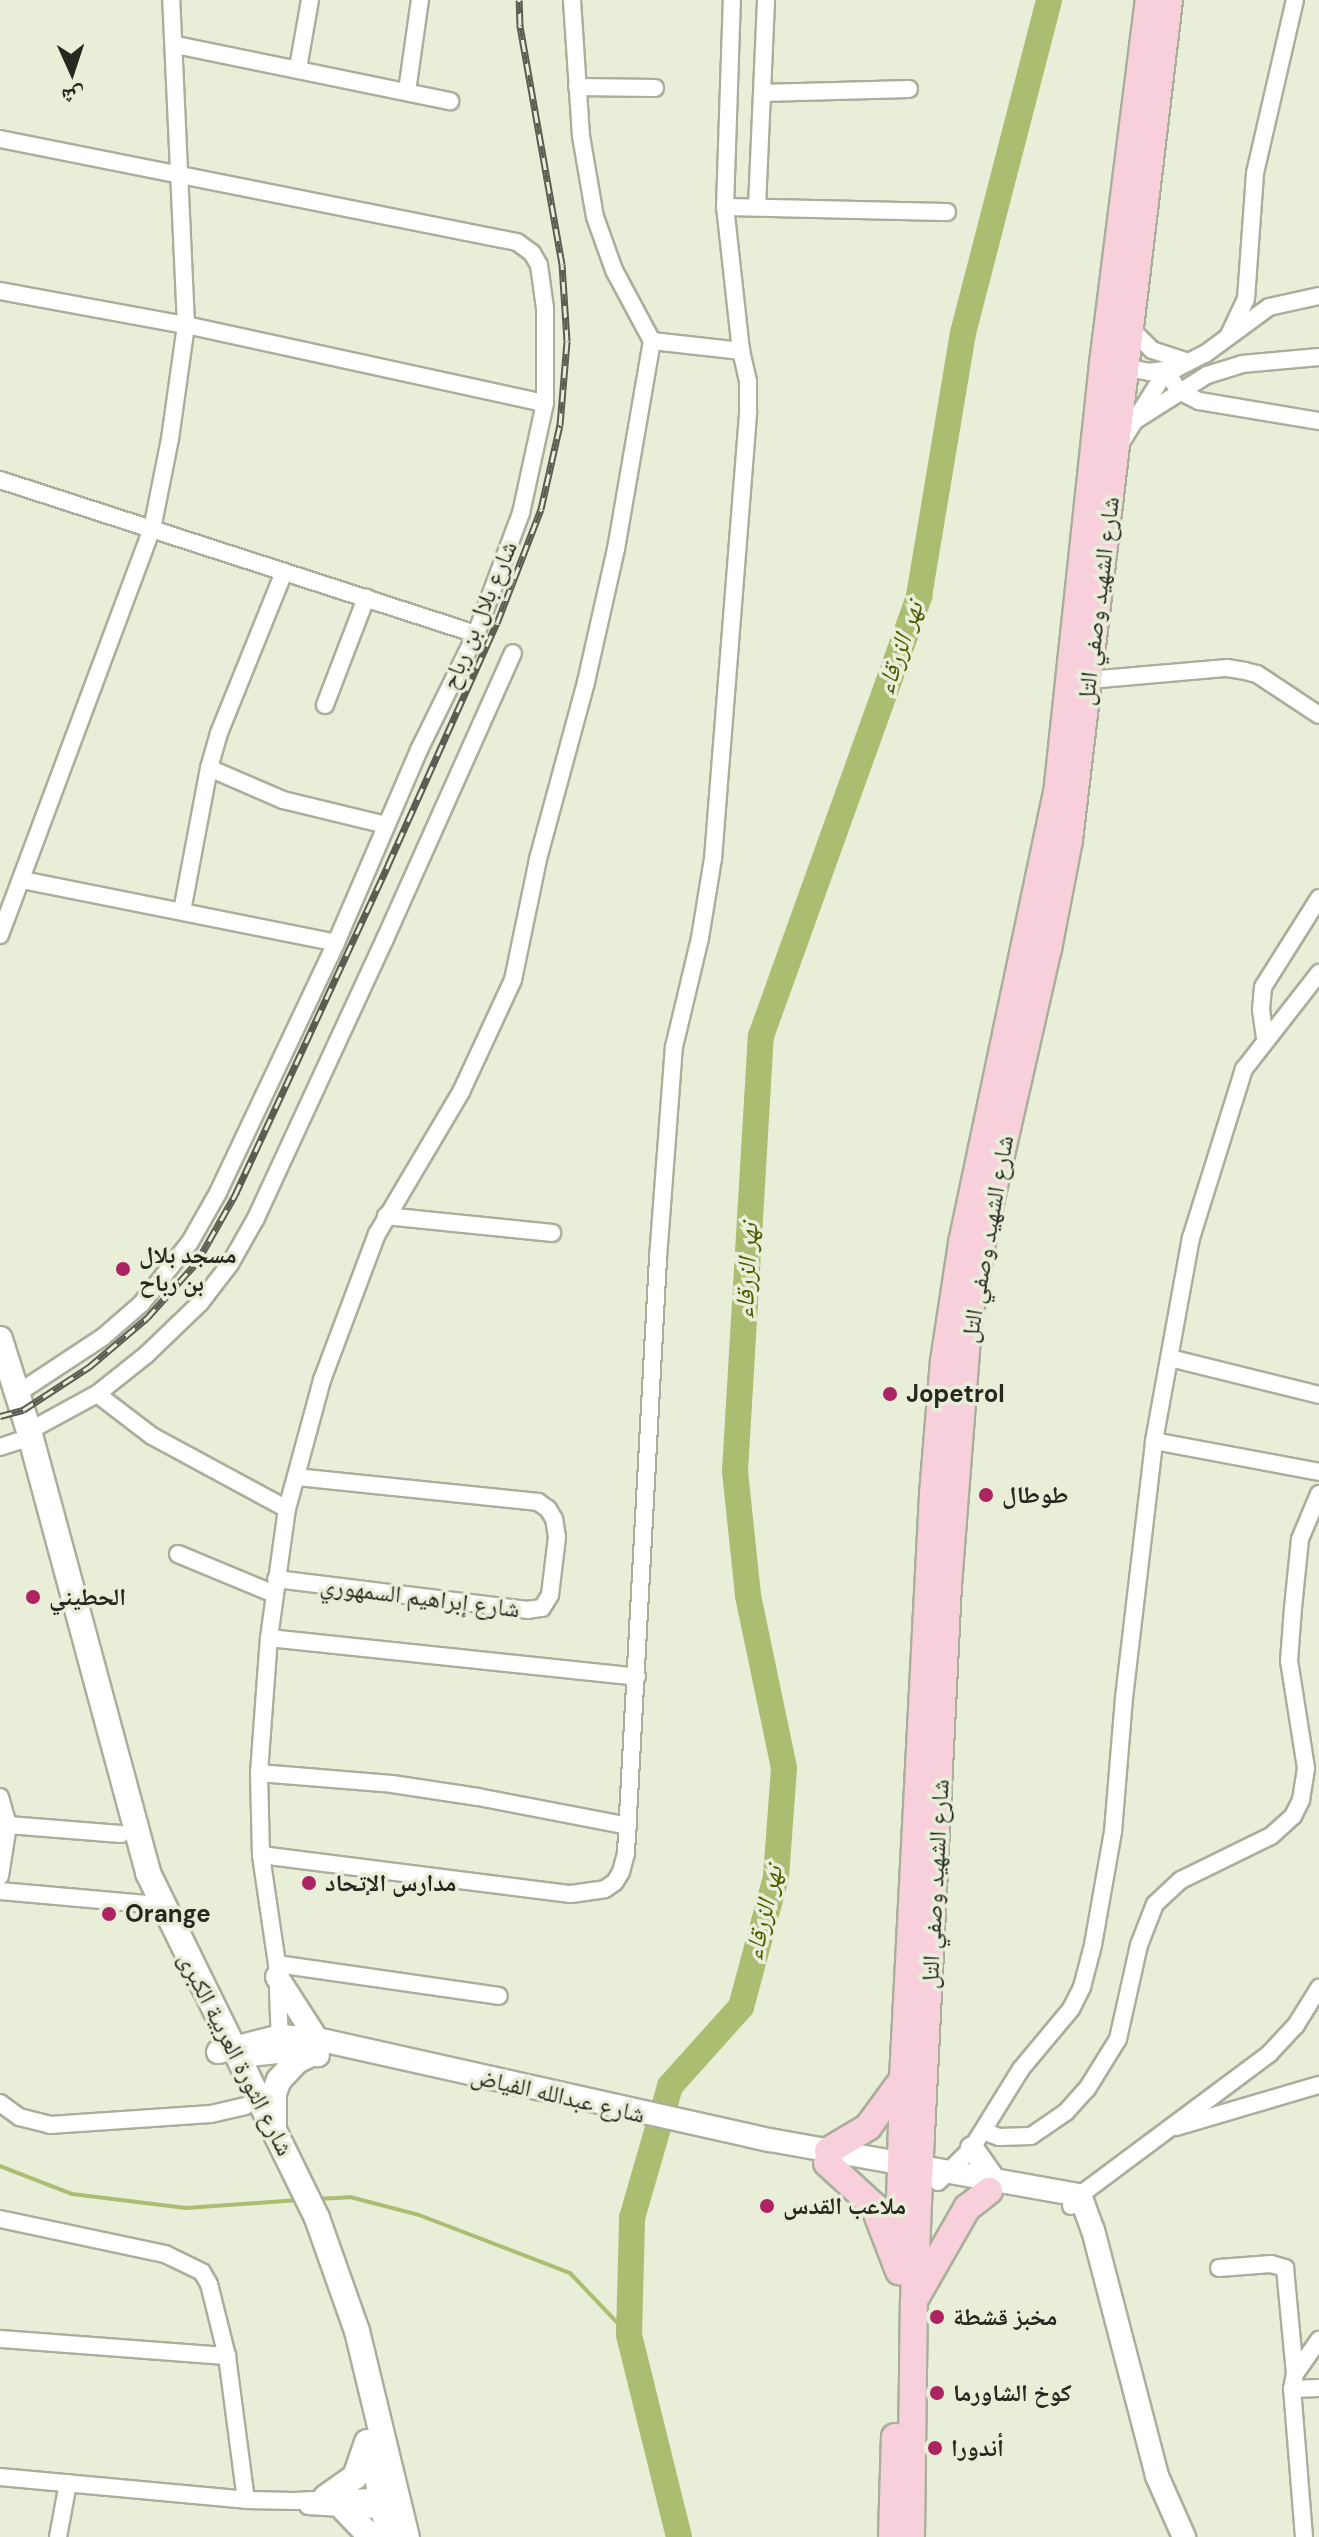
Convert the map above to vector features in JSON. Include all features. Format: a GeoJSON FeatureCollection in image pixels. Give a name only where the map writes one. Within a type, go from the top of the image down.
{"type":"FeatureCollection","features":[{"type":"Feature","properties":{"kind":"main road","name":"شارع الشهيد وصفي التل"},"geometry":{"type":"LineString","coordinates":[[892,2537],[899,2271],[921,2174],[903,2079],[933,1494],[944,1361],[962,1243],[1057,794],[1115,365],[1149,0]]}},
{"type":"Feature","properties":{"kind":"main road","name":"شارع الشهيد وصفي التل"},"geometry":{"type":"LineString","coordinates":[[911,2537],[914,2300],[948,1585],[968,1323],[986,1221],[1060,890],[1116,453],[1115,365],[1131,329],[1169,0]]}},
{"type":"Feature","properties":{"kind":"main road","name":"شارع الثورة العربية الكبرى"},"geometry":{"type":"LineString","coordinates":[[0,1339],[16,1440],[64,1603],[121,1834],[146,1904],[228,2055],[274,2131],[297,2194],[357,2331],[391,2503],[389,2537]]}},
{"type":"Feature","properties":{"kind":"main road","name":"شارع الثورة العربية الكبرى"},"geometry":{"type":"LineString","coordinates":[[16,1440],[138,1843],[157,1895],[228,2055],[245,2106],[297,2194]]}},
{"type":"Feature","properties":{"kind":"main road"},"geometry":{"type":"LineString","coordinates":[[274,2131],[274,2093],[279,2080],[314,2047]]}},
{"type":"Feature","properties":{"kind":"main road"},"geometry":{"type":"LineString","coordinates":[[899,2271],[874,2206],[827,2157],[868,2127],[903,2079]]}},
{"type":"Feature","properties":{"kind":"main road"},"geometry":{"type":"LineString","coordinates":[[914,2300],[967,2208],[991,2185]]}},
{"type":"Feature","properties":{"kind":"main road","name":"شارع الثورة العربية الكبرى"},"geometry":{"type":"LineString","coordinates":[[309,2220],[369,2436],[391,2503],[407,2537]]}},
{"type":"Feature","properties":{"kind":"main road"},"geometry":{"type":"LineString","coordinates":[[369,2436],[355,2477],[335,2503],[371,2537]]}},
{"type":"Feature","properties":{"kind":"street"},"geometry":{"type":"LineString","coordinates":[[0,935],[152,529],[170,439],[186,325],[176,45],[171,0]]}},
{"type":"Feature","properties":{"kind":"street"},"geometry":{"type":"LineString","coordinates":[[298,68],[310,0]]}},
{"type":"Feature","properties":{"kind":"street"},"geometry":{"type":"LineString","coordinates":[[407,91],[420,0]]}},
{"type":"Feature","properties":{"kind":"street"},"geometry":{"type":"LineString","coordinates":[[280,2044],[277,1970],[261,1855],[259,1773],[269,1638],[287,1509],[322,1380],[359,1279],[386,1216],[461,1092],[513,980],[538,859],[586,682],[616,549],[652,341],[614,270],[595,217],[577,87],[572,0]]}},
{"type":"Feature","properties":{"kind":"street"},"geometry":{"type":"LineString","coordinates":[[261,1855],[592,1893],[615,1882],[626,1853],[658,1258],[674,1047],[703,923],[713,859],[749,395],[725,207],[732,0]]}},
{"type":"Feature","properties":{"kind":"street"},"geometry":{"type":"LineString","coordinates":[[757,207],[766,0]]}},
{"type":"Feature","properties":{"kind":"street"},"geometry":{"type":"LineString","coordinates":[[1228,337],[1246,299],[1255,173],[1295,0]]}},
{"type":"Feature","properties":{"kind":"street"},"geometry":{"type":"LineString","coordinates":[[176,45],[450,101]]}},
{"type":"Feature","properties":{"kind":"street"},"geometry":{"type":"LineString","coordinates":[[577,87],[655,88]]}},
{"type":"Feature","properties":{"kind":"street"},"geometry":{"type":"LineString","coordinates":[[762,93],[909,89]]}},
{"type":"Feature","properties":{"kind":"street","name":"شارع بلال بن رباح"},"geometry":{"type":"LineString","coordinates":[[0,139],[502,238],[526,247],[537,259],[544,285],[545,403],[521,513],[476,634],[219,1191],[174,1265],[141,1304],[103,1337],[9,1390]]}},
{"type":"Feature","properties":{"kind":"street"},"geometry":{"type":"LineString","coordinates":[[725,207],[947,212]]}},
{"type":"Feature","properties":{"kind":"street"},"geometry":{"type":"LineString","coordinates":[[0,291],[186,325],[545,403]]}},
{"type":"Feature","properties":{"kind":"street"},"geometry":{"type":"LineString","coordinates":[[1115,365],[1166,371],[1190,362],[1269,307],[1319,296]]}},
{"type":"Feature","properties":{"kind":"street"},"geometry":{"type":"LineString","coordinates":[[1131,329],[1152,350],[1171,359],[1190,362]]}},
{"type":"Feature","properties":{"kind":"street"},"geometry":{"type":"LineString","coordinates":[[652,341],[741,351]]}},
{"type":"Feature","properties":{"kind":"street"},"geometry":{"type":"LineString","coordinates":[[1131,423],[1207,375],[1242,364],[1319,357]]}},
{"type":"Feature","properties":{"kind":"street"},"geometry":{"type":"LineString","coordinates":[[1166,371],[1179,391],[1212,404],[1319,421]]}},
{"type":"Feature","properties":{"kind":"street"},"geometry":{"type":"LineString","coordinates":[[1116,453],[1131,423],[1166,371]]}},
{"type":"Feature","properties":{"kind":"street"},"geometry":{"type":"LineString","coordinates":[[0,480],[476,634]]}},
{"type":"Feature","properties":{"kind":"street"},"geometry":{"type":"LineString","coordinates":[[182,911],[209,768],[219,733],[284,572]]}},
{"type":"Feature","properties":{"kind":"street"},"geometry":{"type":"LineString","coordinates":[[325,705],[366,598]]}},
{"type":"Feature","properties":{"kind":"street"},"geometry":{"type":"LineString","coordinates":[[16,1440],[97,1394],[146,1355],[200,1303],[230,1264],[256,1218],[513,653]]}},
{"type":"Feature","properties":{"kind":"street"},"geometry":{"type":"LineString","coordinates":[[1089,680],[1227,668],[1257,674],[1319,715]]}},
{"type":"Feature","properties":{"kind":"street"},"geometry":{"type":"LineString","coordinates":[[209,768],[283,800],[386,825]]}},
{"type":"Feature","properties":{"kind":"street"},"geometry":{"type":"LineString","coordinates":[[22,880],[336,943]]}},
{"type":"Feature","properties":{"kind":"street"},"geometry":{"type":"LineString","coordinates":[[1265,1038],[1261,1010],[1263,987],[1319,898]]}},
{"type":"Feature","properties":{"kind":"street"},"geometry":{"type":"LineString","coordinates":[[991,2185],[978,2139],[1021,2069],[1071,2009],[1082,1987],[1093,1945],[1113,1832],[1129,1654],[1154,1441],[1191,1238],[1244,1069],[1265,1038],[1319,973]]}},
{"type":"Feature","properties":{"kind":"street"},"geometry":{"type":"LineString","coordinates":[[386,1216],[552,1233]]}},
{"type":"Feature","properties":{"kind":"street"},"geometry":{"type":"LineString","coordinates":[[1170,1358],[1319,1395]]}},
{"type":"Feature","properties":{"kind":"street"},"geometry":{"type":"LineString","coordinates":[[97,1394],[152,1436],[287,1509]]}},
{"type":"Feature","properties":{"kind":"street"},"geometry":{"type":"LineString","coordinates":[[1154,1441],[1319,1472]]}},
{"type":"Feature","properties":{"kind":"street","name":"شارع إبراهيم السمهوري"},"geometry":{"type":"LineString","coordinates":[[275,1587],[527,1610],[542,1608],[550,1595],[557,1537],[554,1519],[548,1509],[538,1502],[298,1477]]}},
{"type":"Feature","properties":{"kind":"street"},"geometry":{"type":"LineString","coordinates":[[921,2174],[978,2139],[1031,2136],[1066,2112],[1087,2089],[1118,2039],[1139,1945],[1155,1904],[1181,1880],[1271,1836],[1293,1816],[1301,1800],[1306,1768],[1289,1661],[1293,1608],[1300,1539],[1319,1494]]}},
{"type":"Feature","properties":{"kind":"street"},"geometry":{"type":"LineString","coordinates":[[178,1554],[275,1587]]}},
{"type":"Feature","properties":{"kind":"street"},"geometry":{"type":"LineString","coordinates":[[269,1638],[637,1677]]}},
{"type":"Feature","properties":{"kind":"street"},"geometry":{"type":"LineString","coordinates":[[259,1773],[449,1793],[628,1826]]}},
{"type":"Feature","properties":{"kind":"street"},"geometry":{"type":"LineString","coordinates":[[0,1797],[8,1825],[0,1876]]}},
{"type":"Feature","properties":{"kind":"street"},"geometry":{"type":"LineString","coordinates":[[8,1825],[121,1834]]}},
{"type":"Feature","properties":{"kind":"street"},"geometry":{"type":"LineString","coordinates":[[0,1891],[146,1904]]}},
{"type":"Feature","properties":{"kind":"street"},"geometry":{"type":"LineString","coordinates":[[277,1970],[499,1996]]}},
{"type":"Feature","properties":{"kind":"street"},"geometry":{"type":"LineString","coordinates":[[277,1970],[314,2047]]}},
{"type":"Feature","properties":{"kind":"street"},"geometry":{"type":"LineString","coordinates":[[1184,2537],[1148,2447],[1079,2204],[1170,2128],[1269,2054],[1296,2025],[1319,1988]]}},
{"type":"Feature","properties":{"kind":"street","name":"شارع عبدالله الفياض"},"geometry":{"type":"LineString","coordinates":[[228,2055],[280,2044],[314,2047],[406,2070],[692,2130],[1079,2204]]}},
{"type":"Feature","properties":{"kind":"street"},"geometry":{"type":"LineString","coordinates":[[1170,2128],[1192,2125],[1225,2110],[1319,2085]]}},
{"type":"Feature","properties":{"kind":"street"},"geometry":{"type":"LineString","coordinates":[[0,2103],[19,2117],[50,2125],[211,2114],[245,2106]]}},
{"type":"Feature","properties":{"kind":"street"},"geometry":{"type":"LineString","coordinates":[[0,2219],[165,2254],[202,2272],[209,2284],[227,2356],[246,2500]]}},
{"type":"Feature","properties":{"kind":"street"},"geometry":{"type":"LineString","coordinates":[[1219,2268],[1271,2264],[1285,2268],[1304,2537]]}},
{"type":"Feature","properties":{"kind":"street"},"geometry":{"type":"LineString","coordinates":[[0,2339],[227,2356]]}},
{"type":"Feature","properties":{"kind":"street"},"geometry":{"type":"LineString","coordinates":[[1294,2382],[1319,2340]]}},
{"type":"Feature","properties":{"kind":"street"},"geometry":{"type":"LineString","coordinates":[[1294,2382],[1319,2388]]}},
{"type":"Feature","properties":{"kind":"street"},"geometry":{"type":"LineString","coordinates":[[0,2477],[246,2500],[391,2503]]}},
{"type":"Feature","properties":{"kind":"street"},"geometry":{"type":"LineString","coordinates":[[58,2537],[68,2483]]}},
{"type":"Feature","properties":{"kind":"waterway","name":"نهر الزرقاء"},"geometry":{"type":"LineString","coordinates":[[679,2537],[629,2335],[632,2218],[670,2086],[741,2007],[776,1877],[784,1768],[748,1595],[735,1471],[761,1036],[919,596],[963,333],[1049,0]]}},
{"type":"Feature","properties":{"kind":"waterway"},"geometry":{"type":"LineString","coordinates":[[0,2166],[72,2194],[186,2208],[299,2200]]}},
{"type":"Feature","properties":{"kind":"waterway"},"geometry":{"type":"LineString","coordinates":[[316,2199],[350,2197],[419,2215],[570,2273],[629,2335]]}},
{"type":"Feature","properties":{"kind":"railway"},"geometry":{"type":"LineString","coordinates":[[0,1416],[23,1410],[89,1367],[147,1318],[197,1262],[235,1195],[388,865],[497,623],[541,509],[560,425],[567,341],[562,264],[520,25],[519,0]]}},
{"type":"Feature","properties":{"kind":"place","name":"مسجد بلال بن رباح"},"geometry":{"type":"Point","coordinates":[123,1269]}},
{"type":"Feature","properties":{"kind":"place","name":"Jopetrol"},"geometry":{"type":"Point","coordinates":[890,1394]}},
{"type":"Feature","properties":{"kind":"place","name":"طوطال"},"geometry":{"type":"Point","coordinates":[986,1495]}},
{"type":"Feature","properties":{"kind":"place","name":"الحطيني"},"geometry":{"type":"Point","coordinates":[33,1597]}},
{"type":"Feature","properties":{"kind":"place","name":"مدارس الإتحاد"},"geometry":{"type":"Point","coordinates":[309,1883]}},
{"type":"Feature","properties":{"kind":"place","name":"Orange"},"geometry":{"type":"Point","coordinates":[109,1914]}},
{"type":"Feature","properties":{"kind":"place","name":"ملاعب القدس"},"geometry":{"type":"Point","coordinates":[767,2206]}},
{"type":"Feature","properties":{"kind":"place","name":"مخبز قشطة"},"geometry":{"type":"Point","coordinates":[937,2317]}},
{"type":"Feature","properties":{"kind":"place","name":"كوخ الشاورما"},"geometry":{"type":"Point","coordinates":[937,2393]}},
{"type":"Feature","properties":{"kind":"place","name":"أندورا"},"geometry":{"type":"Point","coordinates":[935,2448]}}]}
